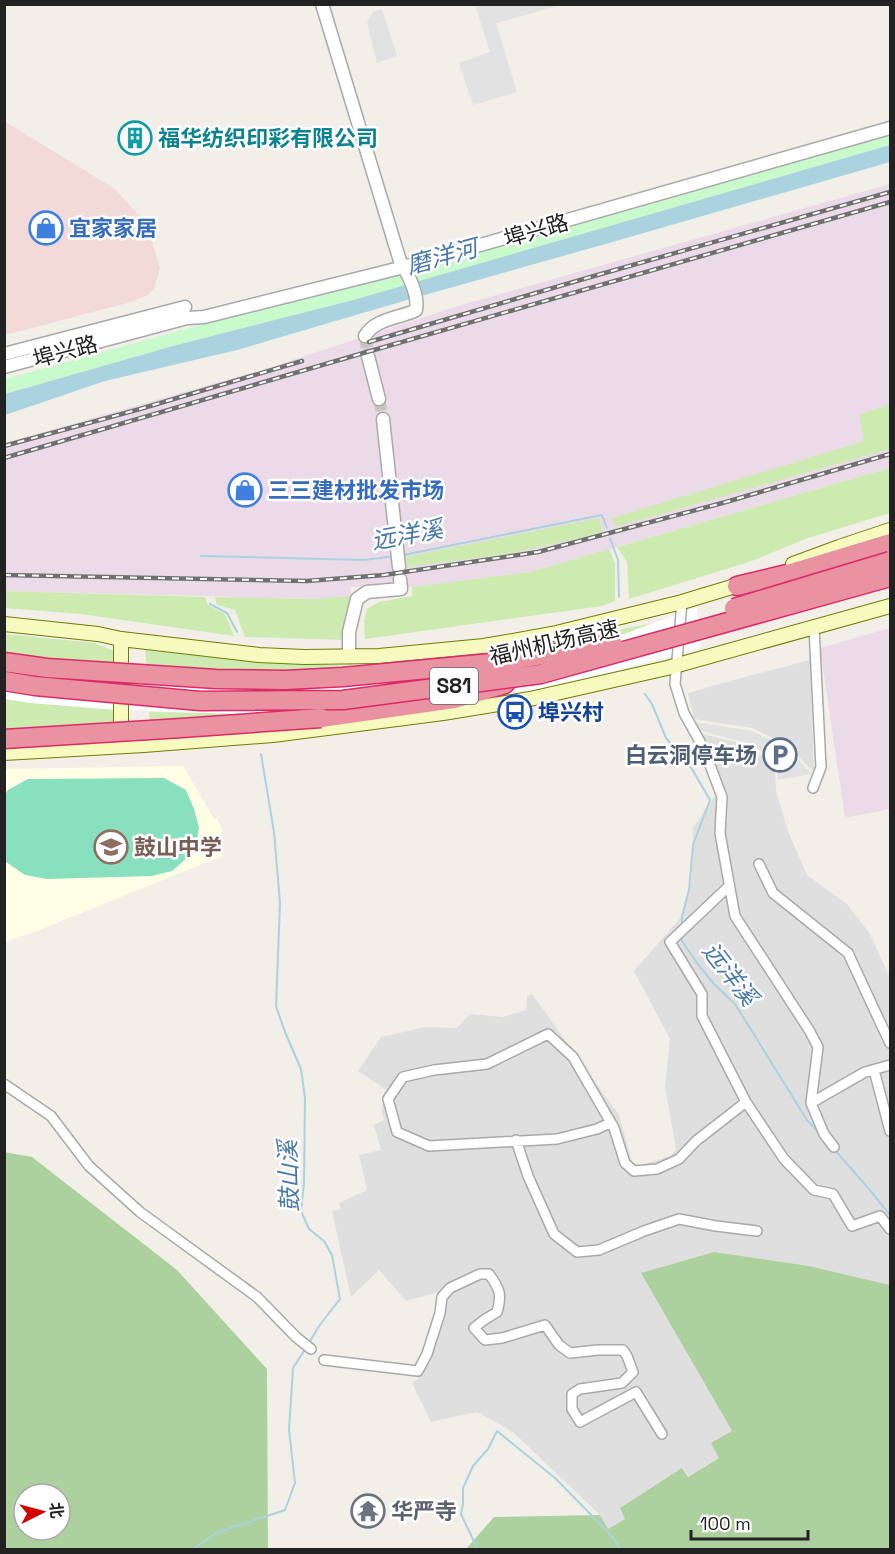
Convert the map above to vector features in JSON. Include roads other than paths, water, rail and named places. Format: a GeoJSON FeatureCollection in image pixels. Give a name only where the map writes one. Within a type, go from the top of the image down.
{"type":"FeatureCollection","features":[{"type":"Feature","properties":{"kind":"highway"},"geometry":{"type":"LineString","coordinates":[[737,586],[791,573],[891,543]]}},
{"type":"Feature","properties":{"kind":"highway","name":"福州机场高速"},"geometry":{"type":"LineString","coordinates":[[4,662],[47,668],[216,679],[285,680],[491,663],[614,644],[891,561]]}},
{"type":"Feature","properties":{"kind":"highway","name":"福州机场高速"},"geometry":{"type":"LineString","coordinates":[[4,681],[35,686],[200,700],[343,700],[541,674],[891,577]]}},
{"type":"Feature","properties":{"kind":"highway"},"geometry":{"type":"LineString","coordinates":[[4,739],[321,718],[454,699],[541,674]]}},
{"type":"Feature","properties":{"kind":"main road"},"geometry":{"type":"LineString","coordinates":[[4,624],[259,655],[349,657],[417,654],[484,646],[552,634],[682,602],[737,586],[891,530]]}},
{"type":"Feature","properties":{"kind":"main road"},"geometry":{"type":"LineString","coordinates":[[4,753],[273,735],[530,699],[667,668],[891,606]]}},
{"type":"Feature","properties":{"kind":"main road"},"geometry":{"type":"LineString","coordinates":[[121,639],[121,746]]}},
{"type":"Feature","properties":{"kind":"street"},"geometry":{"type":"LineString","coordinates":[[322,4],[400,261],[410,280],[416,301],[416,310],[375,325],[365,336]]}},
{"type":"Feature","properties":{"kind":"street","name":"埠兴路"},"geometry":{"type":"LineString","coordinates":[[4,354],[186,313],[204,317],[404,267],[891,128]]}},
{"type":"Feature","properties":{"kind":"street","name":"埠兴路"},"geometry":{"type":"LineString","coordinates":[[4,367],[186,313]]}},
{"type":"Feature","properties":{"kind":"street"},"geometry":{"type":"LineString","coordinates":[[368,356],[379,399]]}},
{"type":"Feature","properties":{"kind":"street"},"geometry":{"type":"LineString","coordinates":[[349,657],[349,632],[357,599],[367,592],[400,578],[383,419]]}},
{"type":"Feature","properties":{"kind":"street"},"geometry":{"type":"LineString","coordinates":[[682,602],[675,684],[684,713],[704,749],[722,797],[720,833],[735,916],[818,1047],[811,1103],[824,1134],[834,1147]]}},
{"type":"Feature","properties":{"kind":"street"},"geometry":{"type":"LineString","coordinates":[[813,788],[821,767],[814,628]]}},
{"type":"Feature","properties":{"kind":"street"},"geometry":{"type":"LineString","coordinates":[[759,864],[773,893],[848,953],[891,1043]]}},
{"type":"Feature","properties":{"kind":"street"},"geometry":{"type":"LineString","coordinates":[[729,886],[670,942],[702,993],[702,1016],[746,1102],[783,1159],[814,1190],[833,1194],[852,1226],[880,1216],[891,1229]]}},
{"type":"Feature","properties":{"kind":"street"},"geometry":{"type":"LineString","coordinates":[[610,1123],[597,1129],[557,1139],[429,1146],[397,1132],[388,1099],[403,1077],[434,1070],[487,1064],[548,1034],[573,1057],[610,1123],[625,1163],[633,1172],[657,1169],[679,1159],[696,1141],[746,1102]]}},
{"type":"Feature","properties":{"kind":"street"},"geometry":{"type":"LineString","coordinates":[[811,1103],[865,1072],[891,1065]]}},
{"type":"Feature","properties":{"kind":"street"},"geometry":{"type":"LineString","coordinates":[[874,1070],[891,1131]]}},
{"type":"Feature","properties":{"kind":"street"},"geometry":{"type":"LineString","coordinates":[[4,1084],[51,1116],[89,1166],[141,1212],[257,1297],[311,1349]]}},
{"type":"Feature","properties":{"kind":"street"},"geometry":{"type":"LineString","coordinates":[[516,1140],[528,1176],[554,1234],[577,1252],[599,1250],[644,1231],[680,1220],[757,1231]]}},
{"type":"Feature","properties":{"kind":"street"},"geometry":{"type":"LineString","coordinates":[[324,1360],[418,1371],[428,1354],[440,1313],[442,1297],[450,1288],[480,1274],[489,1274],[498,1287],[501,1301],[497,1312],[474,1328],[485,1340],[502,1338],[545,1325],[559,1345],[570,1353],[623,1350],[633,1372],[622,1383],[580,1389],[572,1394],[572,1409],[580,1422],[636,1392],[662,1434]]}},
{"type":"Feature","properties":{"kind":"water"},"geometry":{"type":"Polygon","coordinates":[[[890,145],[890,162],[237,350],[105,381],[5,415],[5,394],[173,346],[357,299],[890,145]]]}},
{"type":"Feature","properties":{"kind":"waterway","name":"远洋溪"},"geometry":{"type":"LineString","coordinates":[[403,555],[602,515],[607,528]]}},
{"type":"Feature","properties":{"kind":"waterway","name":"远洋溪"},"geometry":{"type":"LineString","coordinates":[[610,538],[618,560],[619,597]]}},
{"type":"Feature","properties":{"kind":"waterway","name":"远洋溪"},"geometry":{"type":"LineString","coordinates":[[201,556],[364,560],[395,556]]}},
{"type":"Feature","properties":{"kind":"waterway"},"geometry":{"type":"LineString","coordinates":[[210,604],[227,613],[237,632]]}},
{"type":"Feature","properties":{"kind":"waterway","name":"远洋溪"},"geometry":{"type":"LineString","coordinates":[[645,694],[652,704],[666,738],[692,769],[710,800],[693,845],[689,890],[682,916],[682,927]]}},
{"type":"Feature","properties":{"kind":"waterway","name":"鼓山溪"},"geometry":{"type":"LineString","coordinates":[[261,754],[274,832],[280,903],[276,1006],[301,1069],[305,1098],[304,1183],[301,1211],[309,1229],[324,1241],[332,1255],[340,1299],[309,1343]]}},
{"type":"Feature","properties":{"kind":"waterway","name":"远洋溪"},"geometry":{"type":"LineString","coordinates":[[682,936],[682,941],[697,963],[714,984],[735,1004],[807,1120],[820,1134]]}},
{"type":"Feature","properties":{"kind":"waterway","name":"远洋溪"},"geometry":{"type":"LineString","coordinates":[[834,1149],[890,1215]]}},
{"type":"Feature","properties":{"kind":"waterway","name":"鼓山溪"},"geometry":{"type":"LineString","coordinates":[[192,1550],[216,1533],[285,1510],[295,1483],[289,1430],[293,1368],[306,1348]]}},
{"type":"Feature","properties":{"kind":"waterway"},"geometry":{"type":"LineString","coordinates":[[478,1550],[461,1514],[463,1488],[473,1466],[488,1449],[497,1431],[555,1478],[611,1535],[621,1550]]}},
{"type":"Feature","properties":{"kind":"tunnel"},"geometry":{"type":"LineString","coordinates":[[365,336],[368,356]]}},
{"type":"Feature","properties":{"kind":"tunnel"},"geometry":{"type":"LineString","coordinates":[[379,399],[383,419]]}},
{"type":"Feature","properties":{"kind":"railway"},"geometry":{"type":"LineString","coordinates":[[369,342],[890,192]]}},
{"type":"Feature","properties":{"kind":"railway"},"geometry":{"type":"LineString","coordinates":[[4,458],[890,202]]}},
{"type":"Feature","properties":{"kind":"railway"},"geometry":{"type":"LineString","coordinates":[[4,446],[302,361]]}},
{"type":"Feature","properties":{"kind":"railway"},"geometry":{"type":"LineString","coordinates":[[4,575],[307,581],[384,575],[538,552],[726,502],[890,454]]}},
{"type":"Feature","properties":{"kind":"place","name":"福华纺织印彩有限公司"},"geometry":{"type":"Point","coordinates":[135,138]}},
{"type":"Feature","properties":{"kind":"place","name":"宜家家居"},"geometry":{"type":"Point","coordinates":[46,228]}},
{"type":"Feature","properties":{"kind":"place","name":"三三建材批发市场"},"geometry":{"type":"Point","coordinates":[245,490]}},
{"type":"Feature","properties":{"kind":"place","name":"埠兴村"},"geometry":{"type":"Point","coordinates":[515,712]}},
{"type":"Feature","properties":{"kind":"place","name":"白云洞停车场"},"geometry":{"type":"Point","coordinates":[780,755]}},
{"type":"Feature","properties":{"kind":"place","name":"鼓山中学"},"geometry":{"type":"Point","coordinates":[111,847]}},
{"type":"Feature","properties":{"kind":"place","name":"华严寺"},"geometry":{"type":"Point","coordinates":[368,1511]}},
{"type":"Feature","properties":{"kind":"water label","name":"磨洋河"},"geometry":{"type":"Point","coordinates":[442,257]}}]}
